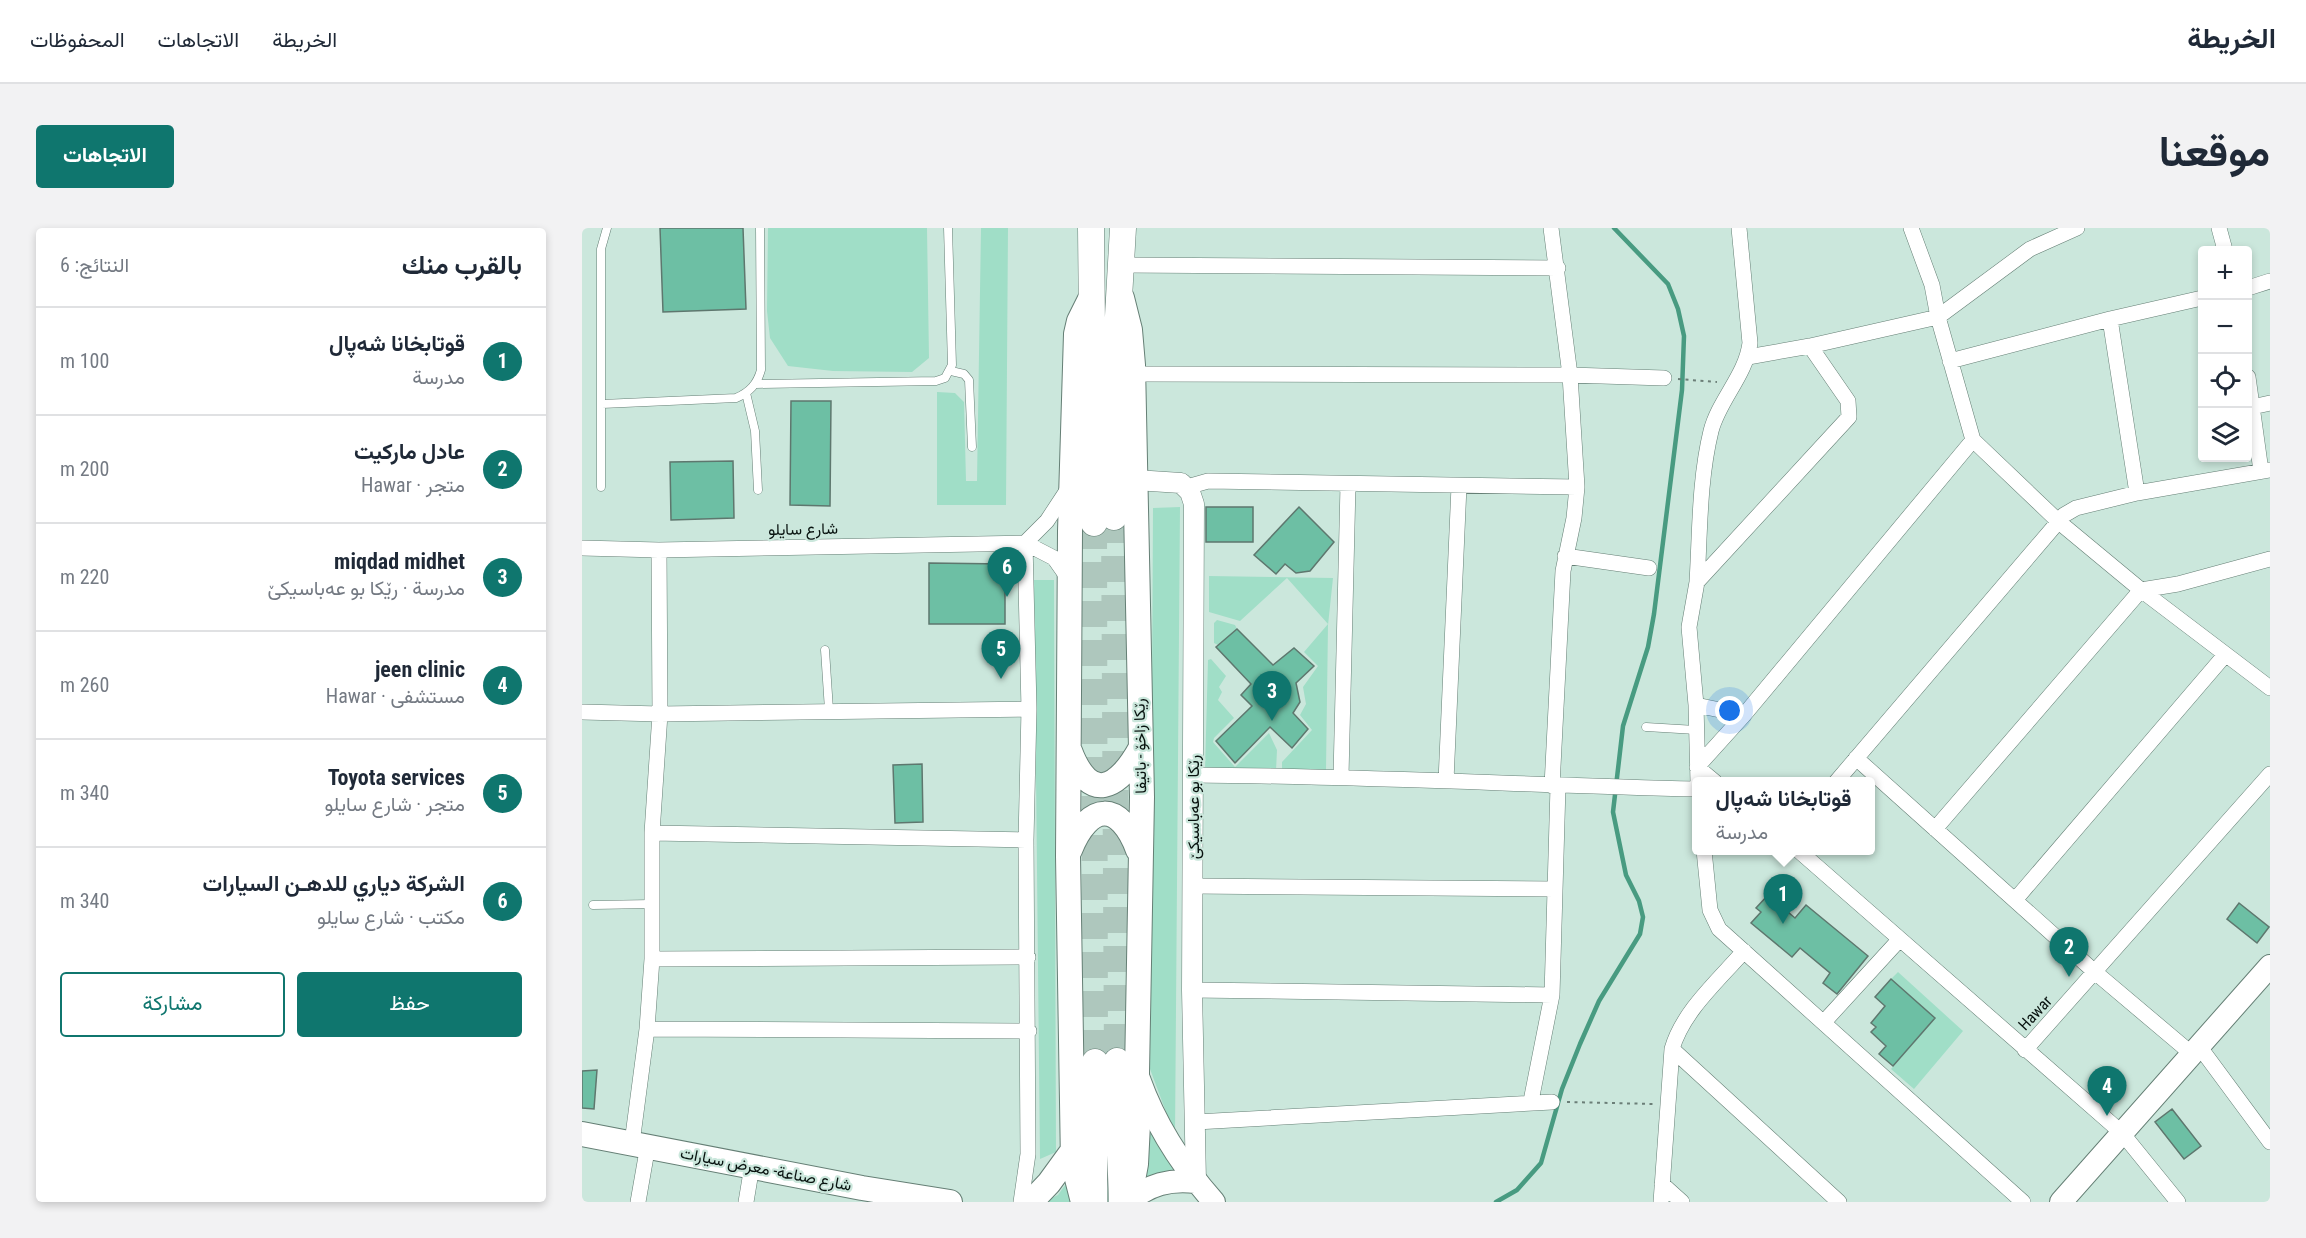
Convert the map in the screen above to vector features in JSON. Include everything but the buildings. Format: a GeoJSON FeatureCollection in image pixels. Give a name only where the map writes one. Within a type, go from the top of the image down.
{"type":"FeatureCollection","features":[{"type":"Feature","properties":{"kind":"highway","name":"رێکا زاخۆ - باتیفا"},"geometry":{"type":"LineString","coordinates":[[1091,228],[1091,297],[1104,520],[1114,395],[1123,228]]}},
{"type":"Feature","properties":{"kind":"highway","name":"رێکا زاخۆ - باتیفا"},"geometry":{"type":"LineString","coordinates":[[1094,1202],[1116,1065]]}},
{"type":"Feature","properties":{"kind":"highway","name":"رێکا زاخۆ - باتیفا"},"geometry":{"type":"LineString","coordinates":[[1116,1065],[1122,1202]]}},
{"type":"Feature","properties":{"kind":"main road","name":"رێکا زاخۆ - باتیفا"},"geometry":{"type":"LineString","coordinates":[[1120,291],[1130,330],[1133,374],[1140,748],[1140,855],[1116,1065],[1138,1142],[1129,1202]]}},
{"type":"Feature","properties":{"kind":"main road"},"geometry":{"type":"LineString","coordinates":[[1083,1202],[1076,1181],[1073,1150],[1068,856],[1069,583],[1076,334],[1079,321],[1091,297]]}},
{"type":"Feature","properties":{"kind":"main road"},"geometry":{"type":"LineString","coordinates":[[1069,749],[1075,766],[1088,780],[1104,785],[1120,779],[1140,748]]}},
{"type":"Feature","properties":{"kind":"main road"},"geometry":{"type":"LineString","coordinates":[[1068,856],[1080,829],[1088,821],[1103,814],[1119,817],[1124,821],[1140,855]]}},
{"type":"Feature","properties":{"kind":"main road"},"geometry":{"type":"LineString","coordinates":[[2061,1202],[2270,966]]}},
{"type":"Feature","properties":{"kind":"main road"},"geometry":{"type":"LineString","coordinates":[[1116,1065],[1155,1117],[1196,1182],[1214,1202]]}},
{"type":"Feature","properties":{"kind":"main road","name":"شارع صناعة- معرض سيارات"},"geometry":{"type":"LineString","coordinates":[[582,1134],[752,1166],[861,1195],[950,1202]]}},
{"type":"Feature","properties":{"kind":"main road"},"geometry":{"type":"LineString","coordinates":[[1031,1202],[1049,1183],[1073,1150]]}},
{"type":"Feature","properties":{"kind":"main road"},"geometry":{"type":"LineString","coordinates":[[1129,1202],[1139,1193],[1162,1183],[1196,1182]]}},
{"type":"Feature","properties":{"kind":"street"},"geometry":{"type":"LineString","coordinates":[[1531,1101],[1552,995],[1555,786],[1565,556],[1574,518],[1577,487],[1570,375],[1558,268],[1551,228]]}},
{"type":"Feature","properties":{"kind":"street"},"geometry":{"type":"LineString","coordinates":[[1698,774],[1696,705],[1689,627],[1697,582],[1706,458],[1712,429],[1722,403],[1748,357],[1750,344],[1739,228]]}},
{"type":"Feature","properties":{"kind":"street"},"geometry":{"type":"LineString","coordinates":[[1911,228],[1932,285],[1938,317],[1973,440],[2059,522],[2141,590],[2270,688]]}},
{"type":"Feature","properties":{"kind":"street"},"geometry":{"type":"LineString","coordinates":[[2219,228],[2224,246]]}},
{"type":"Feature","properties":{"kind":"street"},"geometry":{"type":"LineString","coordinates":[[1748,357],[1810,346],[1938,317],[2030,249],[2068,230]]}},
{"type":"Feature","properties":{"kind":"street"},"geometry":{"type":"LineString","coordinates":[[1121,264],[1558,268]]}},
{"type":"Feature","properties":{"kind":"street"},"geometry":{"type":"LineString","coordinates":[[2252,286],[2270,281]]}},
{"type":"Feature","properties":{"kind":"street"},"geometry":{"type":"LineString","coordinates":[[1950,362],[2110,319],[2198,299]]}},
{"type":"Feature","properties":{"kind":"street"},"geometry":{"type":"LineString","coordinates":[[2110,319],[2137,493]]}},
{"type":"Feature","properties":{"kind":"street"},"geometry":{"type":"LineString","coordinates":[[1697,582],[1849,417],[1848,401],[1810,346]]}},
{"type":"Feature","properties":{"kind":"street"},"geometry":{"type":"LineString","coordinates":[[1133,374],[1570,375],[1669,378]]}},
{"type":"Feature","properties":{"kind":"street"},"geometry":{"type":"LineString","coordinates":[[1840,777],[2064,515],[2076,508],[2137,493],[2266,470],[2252,407],[2270,403]]}},
{"type":"Feature","properties":{"kind":"street"},"geometry":{"type":"LineString","coordinates":[[1698,774],[1744,715],[1973,440]]}},
{"type":"Feature","properties":{"kind":"street"},"geometry":{"type":"LineString","coordinates":[[1135,480],[1176,481],[1187,487],[1208,481],[1577,487]]}},
{"type":"Feature","properties":{"kind":"street"},"geometry":{"type":"LineString","coordinates":[[1021,1202],[1028,1154],[1029,1031],[1026,840],[1029,709],[1025,543],[1047,521],[1071,482]]}},
{"type":"Feature","properties":{"kind":"street"},"geometry":{"type":"LineString","coordinates":[[1341,776],[1348,485]]}},
{"type":"Feature","properties":{"kind":"street"},"geometry":{"type":"LineString","coordinates":[[1446,781],[1459,486]]}},
{"type":"Feature","properties":{"kind":"street","name":"رێكا بو عه‌باسيكێ"},"geometry":{"type":"LineString","coordinates":[[1187,487],[1194,504],[1192,990],[1196,1182]]}},
{"type":"Feature","properties":{"kind":"street","name":"شارع سايلو"},"geometry":{"type":"LineString","coordinates":[[582,548],[659,550],[1025,543],[1054,558],[1069,583]]}},
{"type":"Feature","properties":{"kind":"street"},"geometry":{"type":"LineString","coordinates":[[638,1202],[652,959],[652,833],[660,714],[659,550]]}},
{"type":"Feature","properties":{"kind":"street"},"geometry":{"type":"LineString","coordinates":[[1565,556],[1649,568]]}},
{"type":"Feature","properties":{"kind":"street"},"geometry":{"type":"LineString","coordinates":[[1935,829],[2141,590],[2178,584],[2270,559]]}},
{"type":"Feature","properties":{"kind":"street"},"geometry":{"type":"LineString","coordinates":[[2015,900],[2225,655]]}},
{"type":"Feature","properties":{"kind":"street"},"geometry":{"type":"LineString","coordinates":[[1696,705],[1744,715]]}},
{"type":"Feature","properties":{"kind":"street"},"geometry":{"type":"LineString","coordinates":[[582,712],[660,714],[1029,709]]}},
{"type":"Feature","properties":{"kind":"street"},"geometry":{"type":"LineString","coordinates":[[1856,758],[2096,973],[2196,1050],[2270,1142]]}},
{"type":"Feature","properties":{"kind":"street","name":"Hawar"},"geometry":{"type":"LineString","coordinates":[[2025,1050],[2096,973],[2270,774]]}},
{"type":"Feature","properties":{"kind":"street"},"geometry":{"type":"LineString","coordinates":[[1193,775],[1341,776],[1555,786],[1692,789]]}},
{"type":"Feature","properties":{"kind":"street"},"geometry":{"type":"LineString","coordinates":[[652,833],[1026,840]]}},
{"type":"Feature","properties":{"kind":"street"},"geometry":{"type":"LineString","coordinates":[[1704,855],[1710,910],[1714,922],[2023,1202]]}},
{"type":"Feature","properties":{"kind":"street"},"geometry":{"type":"LineString","coordinates":[[1804,855],[2122,1133],[2178,1202]]}},
{"type":"Feature","properties":{"kind":"street"},"geometry":{"type":"LineString","coordinates":[[1193,886],[1555,889]]}},
{"type":"Feature","properties":{"kind":"street"},"geometry":{"type":"LineString","coordinates":[[1824,1022],[1899,940]]}},
{"type":"Feature","properties":{"kind":"street"},"geometry":{"type":"LineString","coordinates":[[1661,1202],[1672,1049],[1685,1021],[1744,951]]}},
{"type":"Feature","properties":{"kind":"street"},"geometry":{"type":"LineString","coordinates":[[652,959],[1028,957]]}},
{"type":"Feature","properties":{"kind":"street"},"geometry":{"type":"LineString","coordinates":[[1192,990],[1552,995]]}},
{"type":"Feature","properties":{"kind":"street"},"geometry":{"type":"LineString","coordinates":[[647,1029],[1029,1031]]}},
{"type":"Feature","properties":{"kind":"street"},"geometry":{"type":"LineString","coordinates":[[1672,1049],[1839,1202]]}},
{"type":"Feature","properties":{"kind":"street"},"geometry":{"type":"LineString","coordinates":[[1196,1122],[1531,1101],[1552,1102]]}},
{"type":"Feature","properties":{"kind":"street"},"geometry":{"type":"LineString","coordinates":[[746,1202],[752,1166]]}},
{"type":"Feature","properties":{"kind":"street"},"geometry":{"type":"LineString","coordinates":[[1662,1184],[1682,1202]]}},
{"type":"Feature","properties":{"kind":"lane"},"geometry":{"type":"LineString","coordinates":[[601,487],[601,249],[607,228]]}},
{"type":"Feature","properties":{"kind":"lane"},"geometry":{"type":"LineString","coordinates":[[602,404],[736,398],[756,384],[761,370],[760,228]]}},
{"type":"Feature","properties":{"kind":"lane"},"geometry":{"type":"LineString","coordinates":[[756,384],[936,381],[945,378],[951,371],[948,228]]}},
{"type":"Feature","properties":{"kind":"lane"},"geometry":{"type":"LineString","coordinates":[[951,371],[964,374],[969,380],[972,447]]}},
{"type":"Feature","properties":{"kind":"lane"},"geometry":{"type":"LineString","coordinates":[[746,393],[755,431],[758,490]]}},
{"type":"Feature","properties":{"kind":"lane"},"geometry":{"type":"LineString","coordinates":[[825,650],[829,710]]}},
{"type":"Feature","properties":{"kind":"lane"},"geometry":{"type":"LineString","coordinates":[[1646,727],[1696,730]]}},
{"type":"Feature","properties":{"kind":"lane"},"geometry":{"type":"LineString","coordinates":[[593,905],[652,904]]}},
{"type":"Feature","properties":{"kind":"path"},"geometry":{"type":"LineString","coordinates":[[1669,378],[1713,381]]}},
{"type":"Feature","properties":{"kind":"path"},"geometry":{"type":"LineString","coordinates":[[1552,1102],[1667,1105]]}},
{"type":"Feature","properties":{"kind":"green space"},"geometry":{"type":"Polygon","coordinates":[[[768,228],[927,228],[929,358],[912,372],[833,371],[788,366],[770,338],[767,311],[768,228]]]}},
{"type":"Feature","properties":{"kind":"green space"},"geometry":{"type":"Polygon","coordinates":[[[981,228],[1008,228],[1006,505],[937,505],[937,392],[955,393],[964,402],[966,481],[977,481],[981,228]]]}},
{"type":"Feature","properties":{"kind":"green space"},"geometry":{"type":"Polygon","coordinates":[[[1180,507],[1175,1136],[1150,1069],[1153,508],[1180,507]]]}},
{"type":"Feature","properties":{"kind":"green space"},"geometry":{"type":"Polygon","coordinates":[[[1209,576],[1333,578],[1328,625],[1326,770],[1282,769],[1282,762],[1312,730],[1300,715],[1306,704],[1303,687],[1318,666],[1304,652],[1328,624],[1287,578],[1240,621],[1209,612],[1209,576]]]}},
{"type":"Feature","properties":{"kind":"green space"},"geometry":{"type":"Polygon","coordinates":[[[1034,580],[1054,580],[1056,1152],[1040,1159],[1034,580]]]}},
{"type":"Feature","properties":{"kind":"green space"},"geometry":{"type":"Polygon","coordinates":[[[1217,620],[1235,625],[1237,629],[1218,645],[1214,643],[1214,623],[1217,620]]]}},
{"type":"Feature","properties":{"kind":"green space"},"geometry":{"type":"Polygon","coordinates":[[[1211,659],[1226,676],[1219,687],[1222,692],[1218,700],[1234,718],[1214,738],[1213,742],[1235,767],[1269,733],[1277,750],[1276,771],[1205,770],[1208,660],[1211,659]]]}},
{"type":"Feature","properties":{"kind":"green space"},"geometry":{"type":"Polygon","coordinates":[[[1898,972],[1963,1031],[1914,1089],[1891,1069],[1935,1018],[1891,979],[1898,972]]]}},
{"type":"Feature","properties":{"kind":"green space"},"geometry":{"type":"Polygon","coordinates":[[[1145,1119],[1182,1174],[1139,1186],[1145,1119]]]}},
{"type":"Feature","properties":{"kind":"green space"},"geometry":{"type":"Polygon","coordinates":[[[1070,1178],[1073,1202],[1043,1202],[1058,1195],[1070,1178]]]}},
{"type":"Feature","properties":{"kind":"waterway"},"geometry":{"type":"LineString","coordinates":[[1496,1202],[1517,1190],[1541,1163],[1562,1089],[1580,1044],[1599,1001],[1640,934],[1643,917],[1639,901],[1626,875],[1613,812],[1623,726],[1648,647],[1654,614],[1682,390],[1684,336],[1678,309],[1668,284],[1614,228]]}},
{"type":"Feature","properties":{"kind":"tunnel"},"geometry":{"type":"LineString","coordinates":[[1114,517],[1117,1061]]}},
{"type":"Feature","properties":{"kind":"tunnel"},"geometry":{"type":"LineString","coordinates":[[1094,523],[1095,1062]]}},
{"type":"Feature","properties":{"kind":"place","name":"الشركة دياري للدهـن السيارات"},"geometry":{"type":"Point","coordinates":[1007,597]}},
{"type":"Feature","properties":{"kind":"place","name":"Toyota services"},"geometry":{"type":"Point","coordinates":[1001,679]}},
{"type":"Feature","properties":{"kind":"place","name":"miqdad midhet"},"geometry":{"type":"Point","coordinates":[1272,721]}},
{"type":"Feature","properties":{"kind":"place","name":"قوتابخانا شەپال"},"geometry":{"type":"Point","coordinates":[1783,924]}},
{"type":"Feature","properties":{"kind":"place","name":"عادل ماركيت"},"geometry":{"type":"Point","coordinates":[2069,977]}},
{"type":"Feature","properties":{"kind":"place","name":"jeen clinic"},"geometry":{"type":"Point","coordinates":[2107,1116]}}]}
